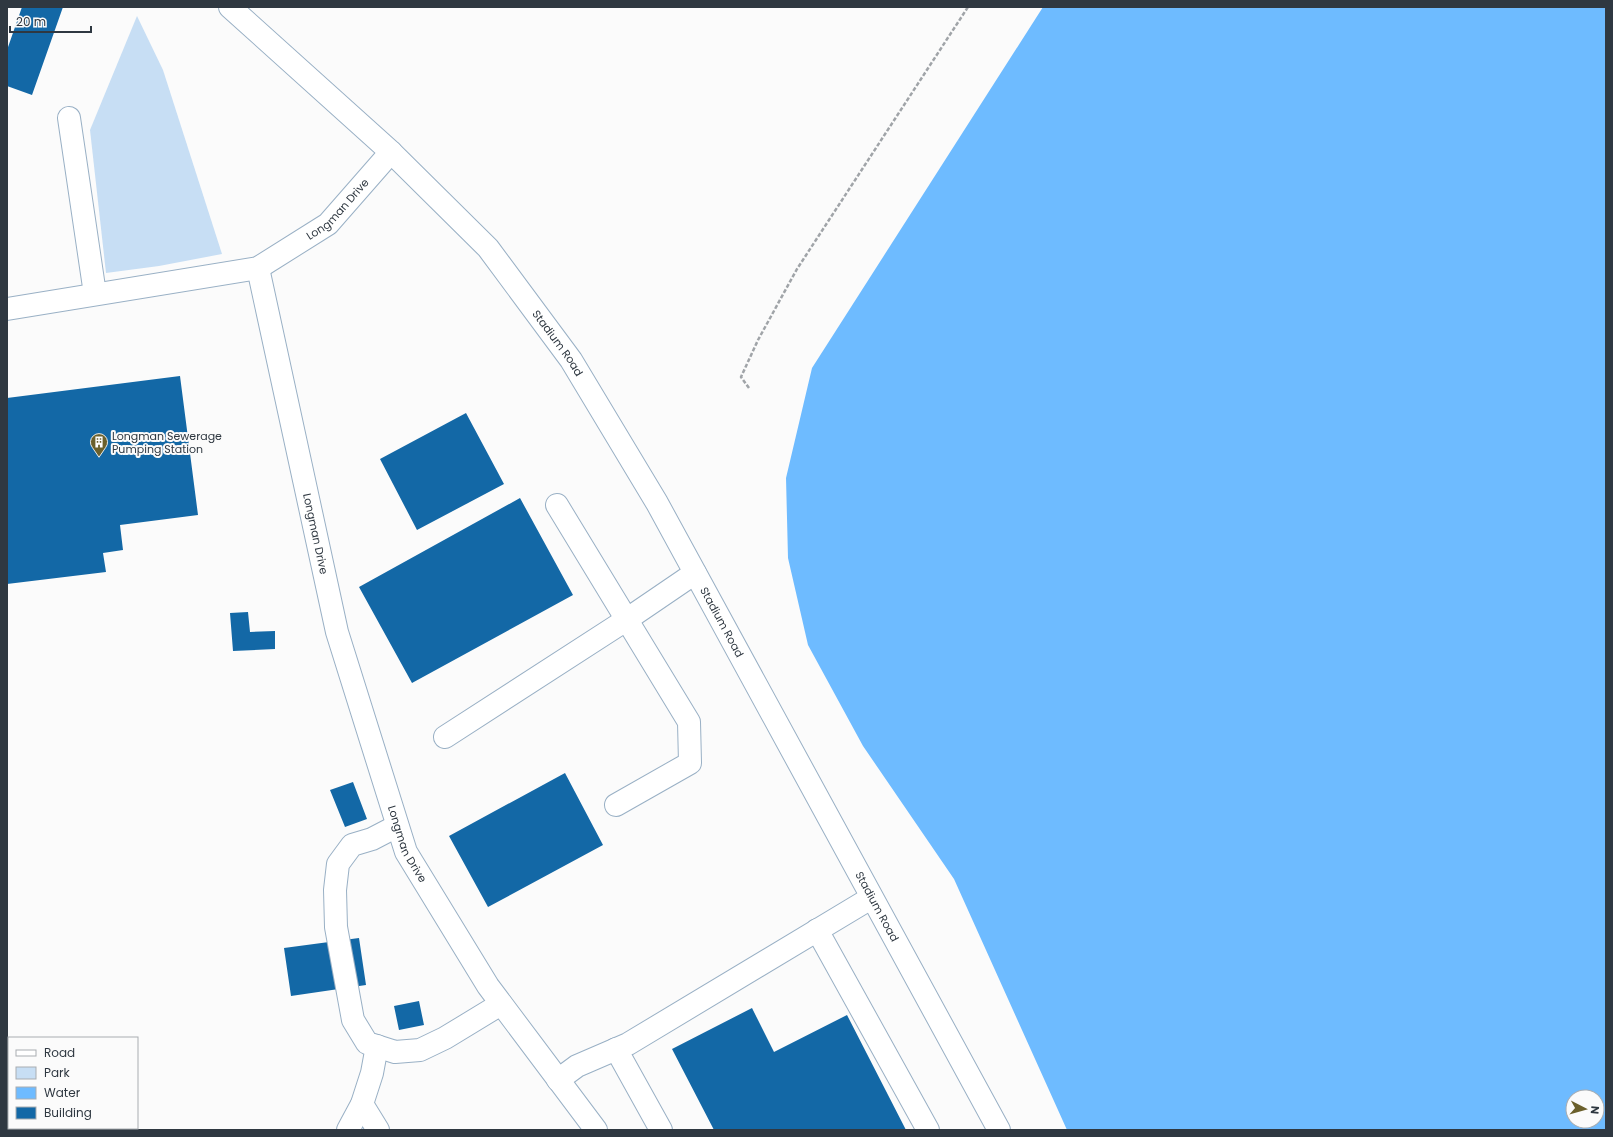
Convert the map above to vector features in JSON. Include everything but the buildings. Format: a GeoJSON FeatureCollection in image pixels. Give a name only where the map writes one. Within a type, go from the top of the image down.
{"type":"FeatureCollection","features":[{"type":"Feature","properties":{"kind":"street"},"geometry":{"type":"LineString","coordinates":[[230,7],[391,152]]}},
{"type":"Feature","properties":{"kind":"street"},"geometry":{"type":"LineString","coordinates":[[69,118],[95,294]]}},
{"type":"Feature","properties":{"kind":"street","name":"Longman Drive"},"geometry":{"type":"LineString","coordinates":[[391,152],[328,224],[258,268],[337,632],[406,852],[488,986],[596,1130]]}},
{"type":"Feature","properties":{"kind":"street","name":"Stadium Road"},"geometry":{"type":"LineString","coordinates":[[391,152],[488,248],[571,360],[657,503],[998,1130]]}},
{"type":"Feature","properties":{"kind":"street"},"geometry":{"type":"LineString","coordinates":[[7,309],[258,268]]}},
{"type":"Feature","properties":{"kind":"street"},"geometry":{"type":"LineString","coordinates":[[557,505],[689,722],[690,763],[616,805]]}},
{"type":"Feature","properties":{"kind":"street"},"geometry":{"type":"LineString","coordinates":[[445,737],[626,620],[695,573]]}},
{"type":"Feature","properties":{"kind":"street"},"geometry":{"type":"LineString","coordinates":[[397,826],[372,839],[352,845],[338,864],[335,890],[336,927],[353,1020],[367,1043],[395,1052],[420,1050],[445,1038],[501,1004]]}},
{"type":"Feature","properties":{"kind":"street"},"geometry":{"type":"LineString","coordinates":[[558,1080],[577,1066],[634,1040],[871,898]]}},
{"type":"Feature","properties":{"kind":"street"},"geometry":{"type":"LineString","coordinates":[[817,930],[928,1130]]}},
{"type":"Feature","properties":{"kind":"street"},"geometry":{"type":"LineString","coordinates":[[348,1130],[362,1104],[372,1073],[378,1046]]}},
{"type":"Feature","properties":{"kind":"street"},"geometry":{"type":"LineString","coordinates":[[616,1049],[661,1130]]}},
{"type":"Feature","properties":{"kind":"street"},"geometry":{"type":"LineString","coordinates":[[362,1104],[378,1130]]}},
{"type":"Feature","properties":{"kind":"path"},"geometry":{"type":"LineString","coordinates":[[749,388],[741,377],[758,340],[797,268],[968,7]]}},
{"type":"Feature","properties":{"kind":"green space"},"geometry":{"type":"Polygon","coordinates":[[[137,16],[163,70],[222,254],[159,266],[106,273],[90,130],[137,16]]]}},
{"type":"Feature","properties":{"kind":"water"},"geometry":{"type":"Polygon","coordinates":[[[1043,7],[1606,7],[1606,1130],[1067,1130],[954,879],[863,746],[808,645],[788,558],[786,478],[812,368],[1043,7]]]}},
{"type":"Feature","properties":{"kind":"place","name":"Longman Sewerage Pumping Station"},"geometry":{"type":"Point","coordinates":[99,457]}}]}
